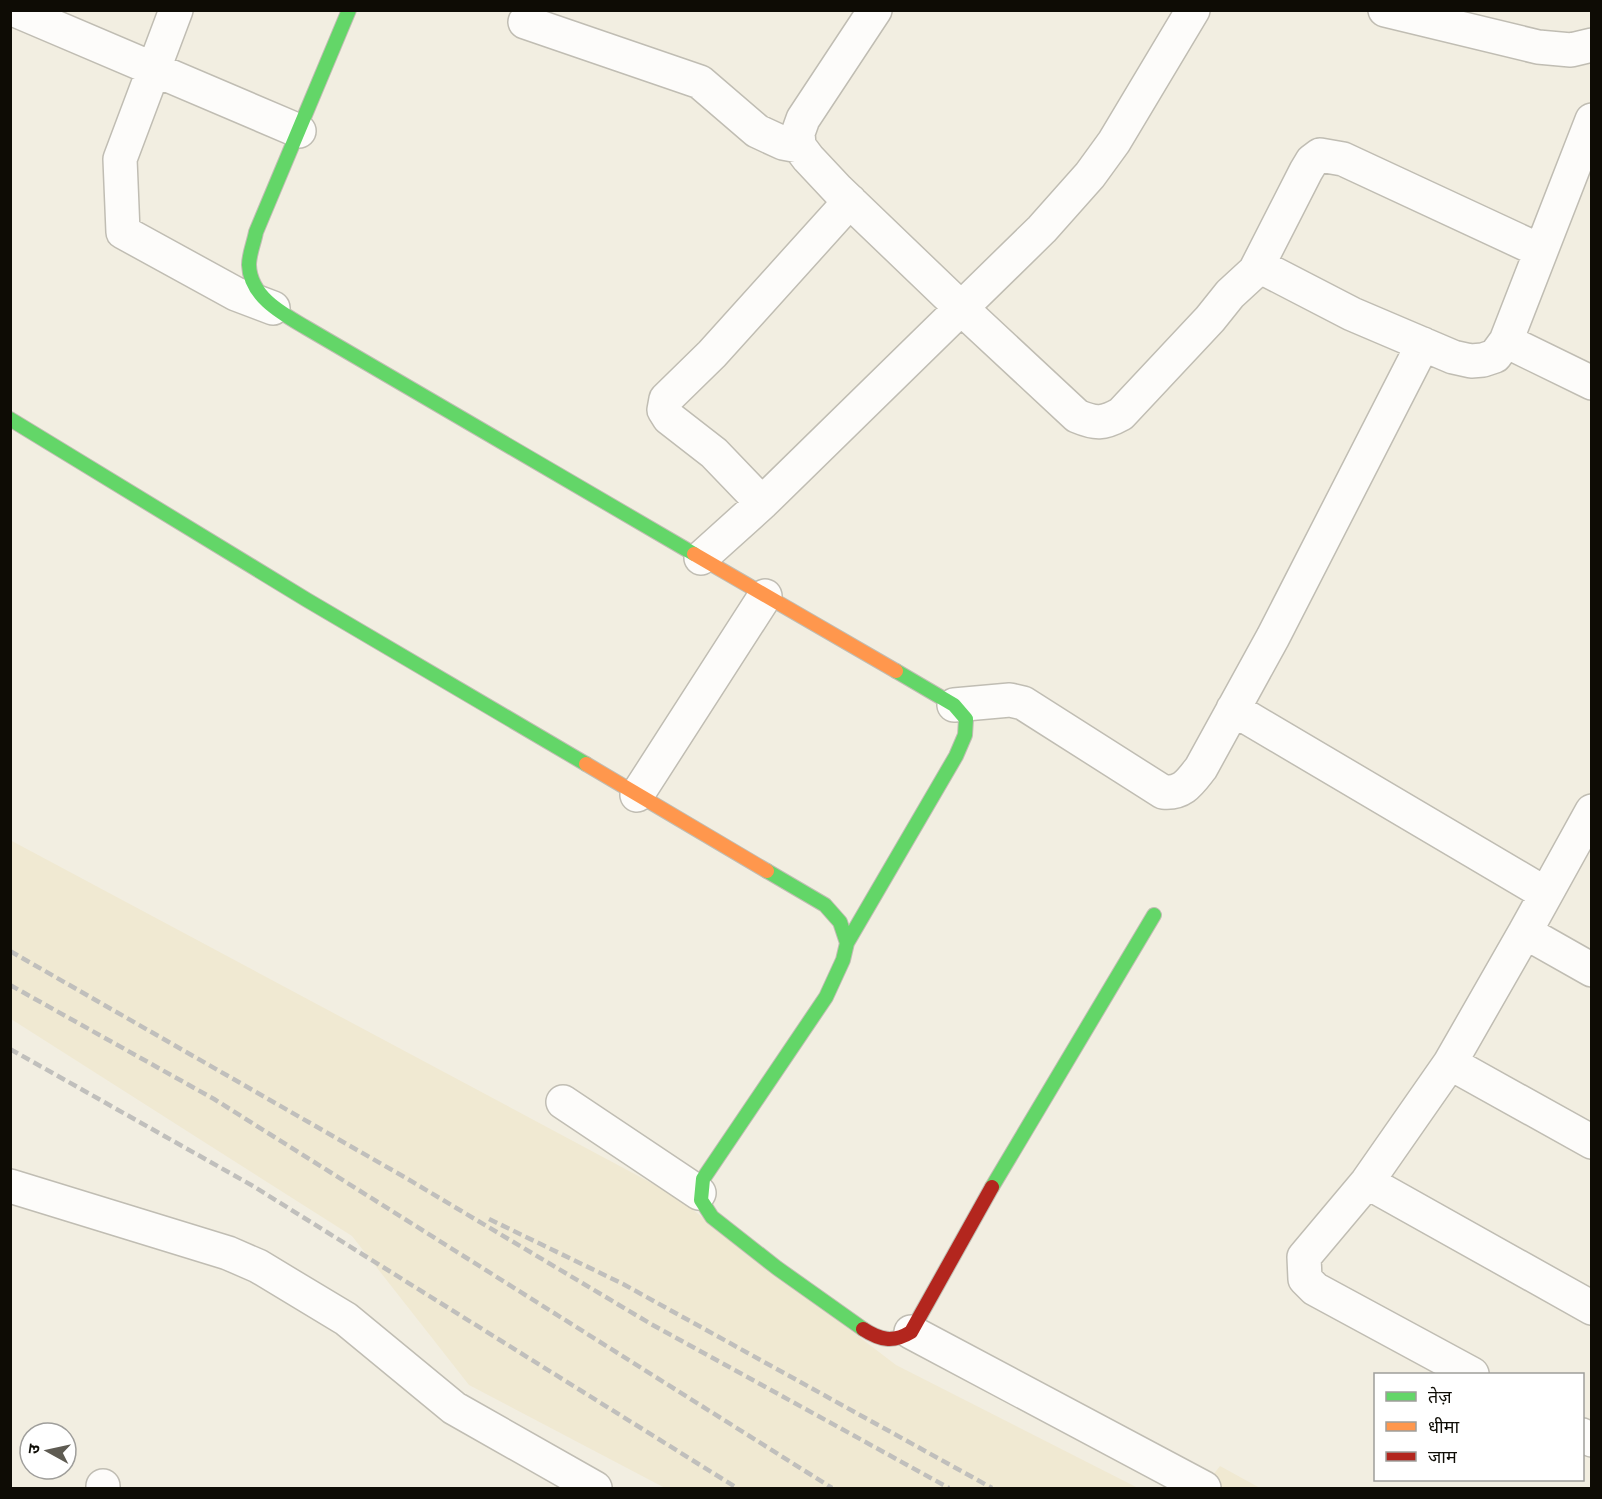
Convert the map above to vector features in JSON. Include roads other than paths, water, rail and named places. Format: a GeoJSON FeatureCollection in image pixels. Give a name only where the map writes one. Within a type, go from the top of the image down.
{"type":"FeatureCollection","features":[{"type":"Feature","properties":{"kind":"street"},"geometry":{"type":"LineString","coordinates":[[15,10],[299,131]]}},
{"type":"Feature","properties":{"kind":"street"},"geometry":{"type":"LineString","coordinates":[[176,10],[120,159],[123,232],[236,294],[273,308],[954,705],[966,719],[965,735],[956,756],[847,943],[843,960],[826,998],[703,1179],[699,1192],[703,1209],[777,1268],[874,1337],[887,1341],[900,1339],[911,1332],[974,1217],[1154,915]]}},
{"type":"Feature","properties":{"kind":"street"},"geometry":{"type":"LineString","coordinates":[[273,308],[254,286],[249,266],[256,232],[349,10]]}},
{"type":"Feature","properties":{"kind":"street"},"geometry":{"type":"LineString","coordinates":[[875,10],[803,119],[798,133],[799,146],[850,201],[961,308],[1077,416],[1091,422],[1106,422],[1121,414],[1210,319],[1230,294],[1255,271],[1306,171],[1312,161],[1320,155],[1342,159],[1541,251]]}},
{"type":"Feature","properties":{"kind":"street"},"geometry":{"type":"LineString","coordinates":[[1385,10],[1538,47],[1571,50],[1592,45]]}},
{"type":"Feature","properties":{"kind":"street"},"geometry":{"type":"LineString","coordinates":[[701,558],[762,503],[1042,229],[1090,175],[1114,142],[1181,15]]}},
{"type":"Feature","properties":{"kind":"street"},"geometry":{"type":"LineString","coordinates":[[525,22],[700,82],[757,131],[783,143],[799,146]]}},
{"type":"Feature","properties":{"kind":"street"},"geometry":{"type":"LineString","coordinates":[[1255,271],[1265,269],[1276,273],[1352,314],[1453,357],[1471,361],[1495,356],[1506,341],[1541,251],[1584,165],[1592,120]]}},
{"type":"Feature","properties":{"kind":"street"},"geometry":{"type":"LineString","coordinates":[[762,503],[714,453],[669,418],[664,410],[666,399],[712,354],[850,201]]}},
{"type":"Feature","properties":{"kind":"street"},"geometry":{"type":"LineString","coordinates":[[1506,341],[1592,383]]}},
{"type":"Feature","properties":{"kind":"street"},"geometry":{"type":"LineString","coordinates":[[954,705],[1010,700],[1023,703],[1163,792],[1174,793],[1187,785],[1201,768],[1279,626],[1423,344]]}},
{"type":"Feature","properties":{"kind":"street"},"geometry":{"type":"LineString","coordinates":[[10,418],[307,600],[825,905],[840,922],[847,943]]}},
{"type":"Feature","properties":{"kind":"street"},"geometry":{"type":"LineString","coordinates":[[637,795],[765,596]]}},
{"type":"Feature","properties":{"kind":"street"},"geometry":{"type":"LineString","coordinates":[[1233,709],[1546,894]]}},
{"type":"Feature","properties":{"kind":"street"},"geometry":{"type":"LineString","coordinates":[[1470,1373],[1314,1288],[1305,1279],[1304,1257],[1367,1182],[1450,1063],[1592,811]]}},
{"type":"Feature","properties":{"kind":"street"},"geometry":{"type":"LineString","coordinates":[[1525,932],[1592,970]]}},
{"type":"Feature","properties":{"kind":"street"},"geometry":{"type":"LineString","coordinates":[[1450,1063],[1592,1142]]}},
{"type":"Feature","properties":{"kind":"street"},"geometry":{"type":"LineString","coordinates":[[563,1102],[699,1192]]}},
{"type":"Feature","properties":{"kind":"street"},"geometry":{"type":"LineString","coordinates":[[1367,1182],[1592,1308]]}},
{"type":"Feature","properties":{"kind":"street"},"geometry":{"type":"LineString","coordinates":[[10,1186],[228,1253],[258,1266],[346,1319],[454,1408],[596,1488]]}},
{"type":"Feature","properties":{"kind":"street"},"geometry":{"type":"LineString","coordinates":[[911,1332],[1204,1488]]}},
{"type":"Feature","properties":{"kind":"railway"},"geometry":{"type":"LineString","coordinates":[[10,951],[406,1178],[651,1324],[949,1488]]}},
{"type":"Feature","properties":{"kind":"railway"},"geometry":{"type":"LineString","coordinates":[[10,985],[214,1099],[832,1488]]}},
{"type":"Feature","properties":{"kind":"railway"},"geometry":{"type":"LineString","coordinates":[[10,1049],[253,1186],[737,1488]]}},
{"type":"Feature","properties":{"kind":"railway"},"geometry":{"type":"LineString","coordinates":[[489,1219],[623,1284],[992,1488]]}}]}
